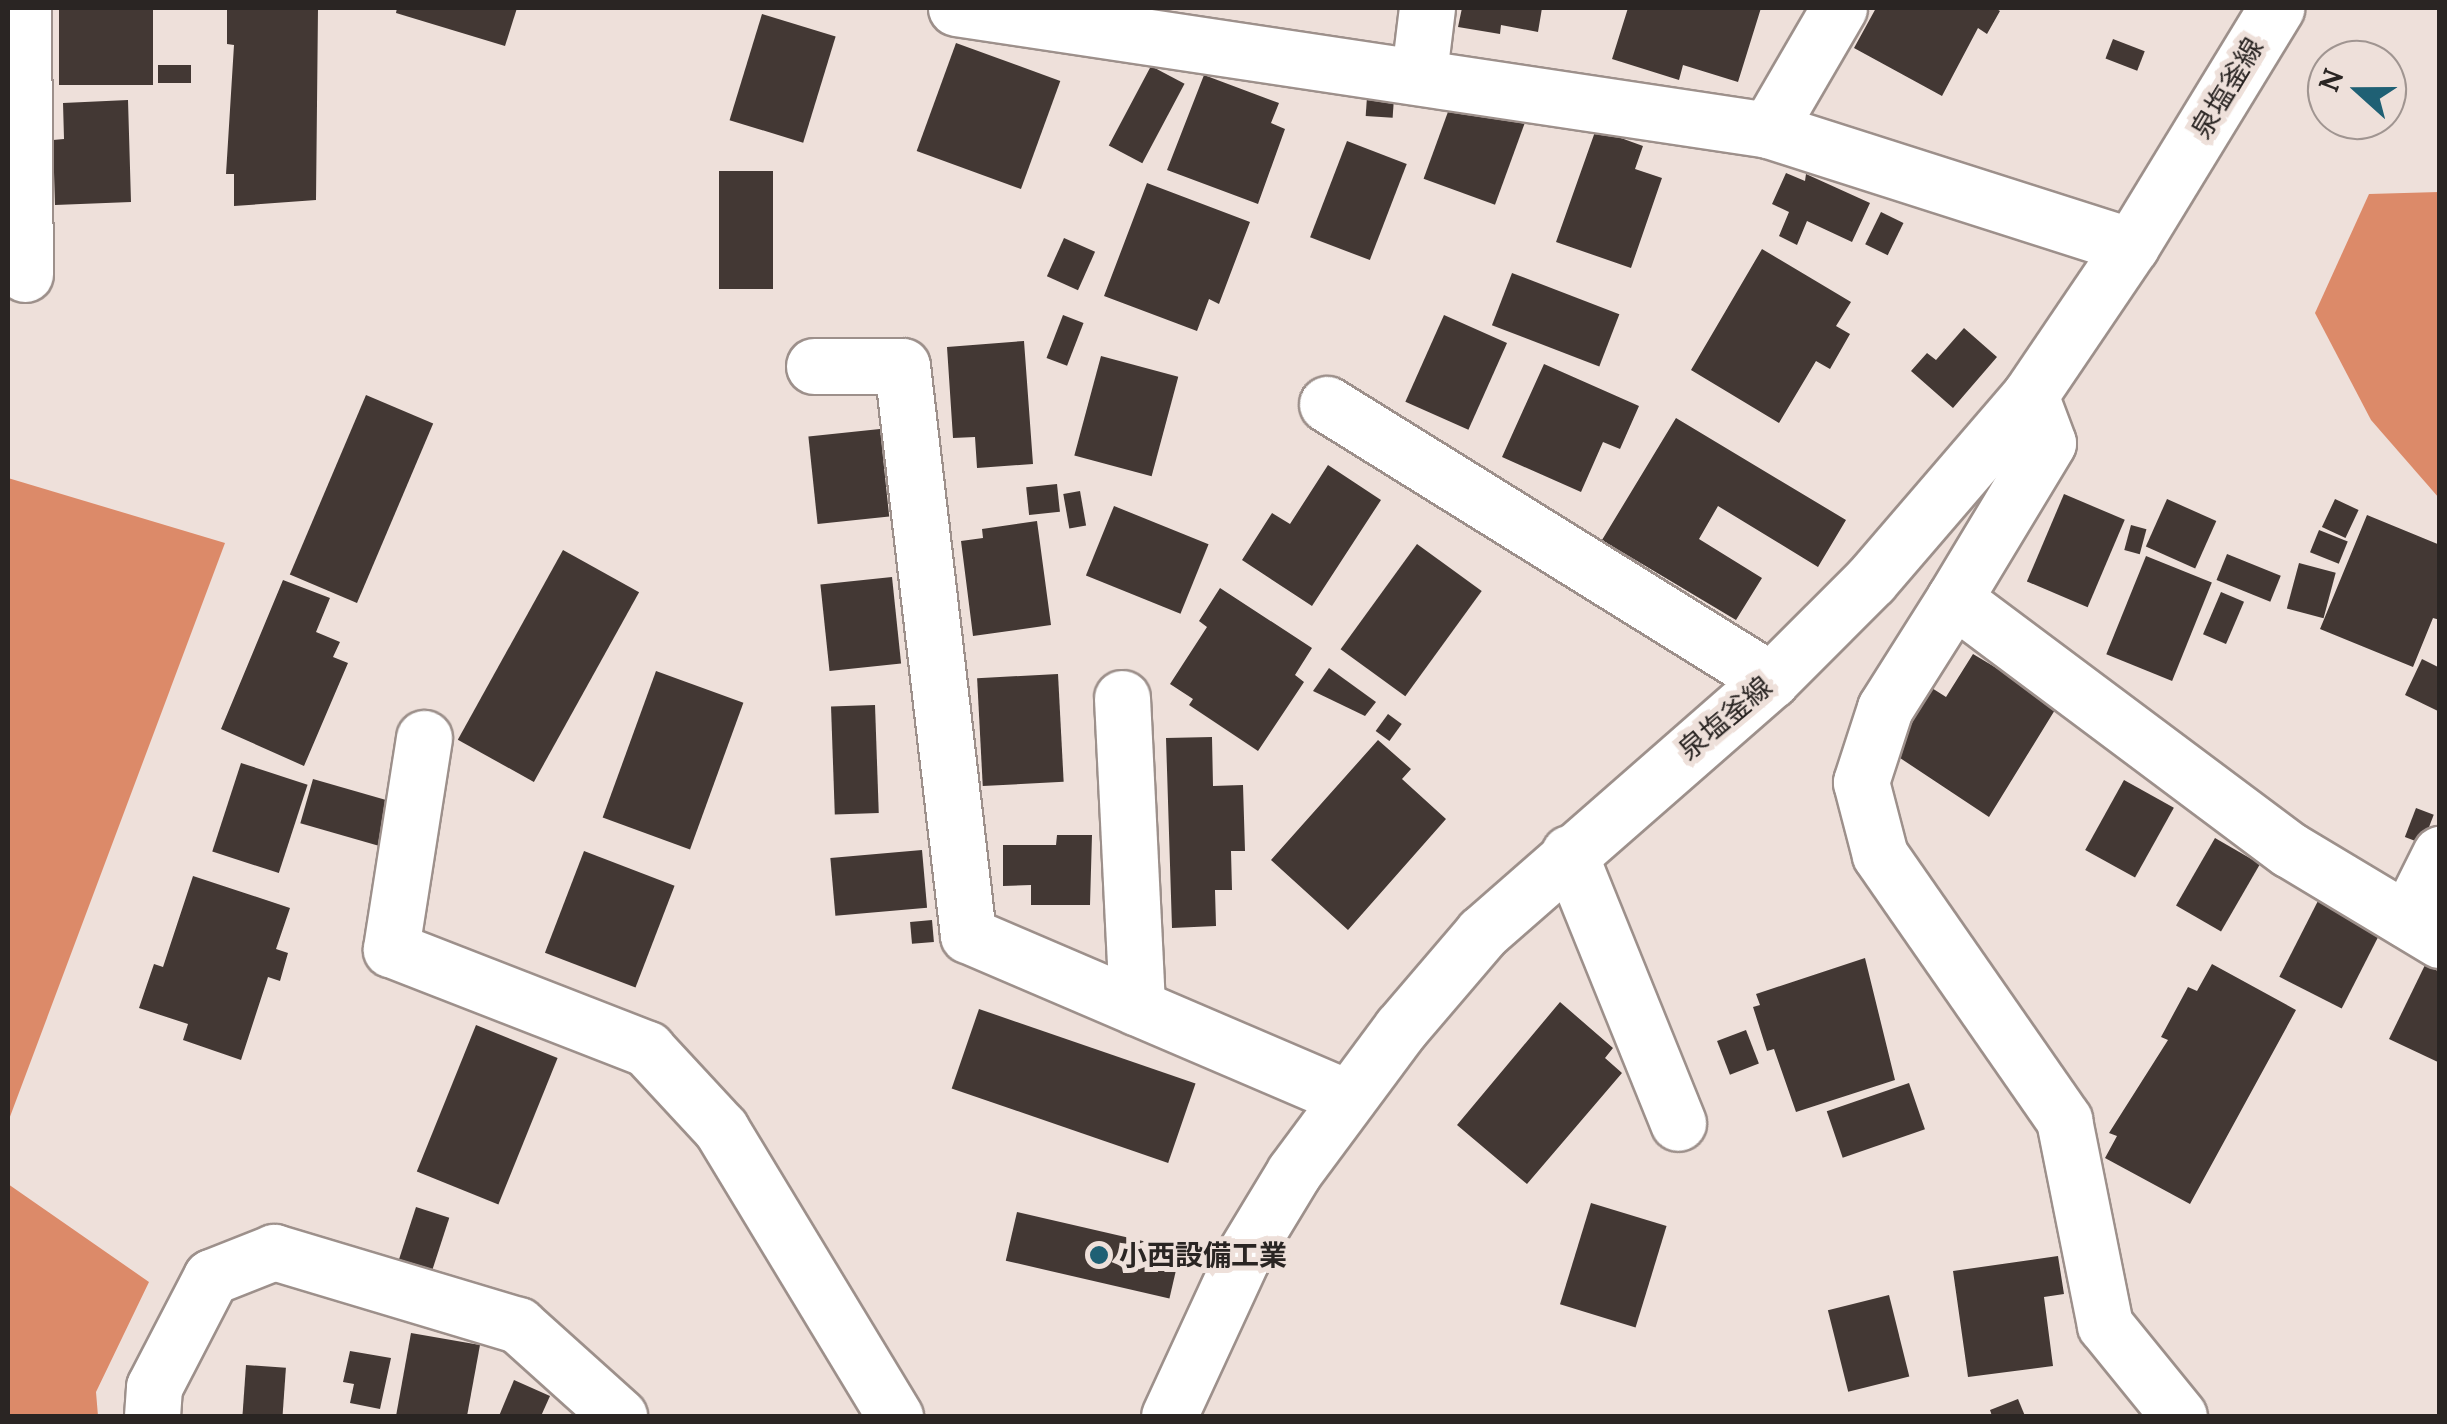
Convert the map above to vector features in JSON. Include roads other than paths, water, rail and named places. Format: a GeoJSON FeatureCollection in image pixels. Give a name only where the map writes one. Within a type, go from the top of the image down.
{"type":"FeatureCollection","features":[{"type":"Feature","properties":{"kind":"street"},"geometry":{"type":"LineString","coordinates":[[24,8],[25,274]]}},
{"type":"Feature","properties":{"kind":"street"},"geometry":{"type":"LineString","coordinates":[[956,8],[1419,73],[1768,130],[2131,246]]}},
{"type":"Feature","properties":{"kind":"street"},"geometry":{"type":"LineString","coordinates":[[1419,73],[1427,8]]}},
{"type":"Feature","properties":{"kind":"street"},"geometry":{"type":"LineString","coordinates":[[1768,130],[1838,8]]}},
{"type":"Feature","properties":{"kind":"street","name":"泉塩釜線"},"geometry":{"type":"LineString","coordinates":[[1168,1416],[1242,1258],[1348,1098],[1482,933],[1771,680],[1871,580],[2030,396],[2131,246],[2276,8]]}},
{"type":"Feature","properties":{"kind":"street"},"geometry":{"type":"LineString","coordinates":[[814,366],[902,366],[968,935],[1348,1098]]}},
{"type":"Feature","properties":{"kind":"street"},"geometry":{"type":"LineString","coordinates":[[2030,396],[2048,443],[1885,708],[1861,782],[1880,855],[2064,1120],[2105,1324],[2179,1416]]}},
{"type":"Feature","properties":{"kind":"street"},"geometry":{"type":"LineString","coordinates":[[1327,404],[1771,680]]}},
{"type":"Feature","properties":{"kind":"street"},"geometry":{"type":"LineString","coordinates":[[1954,599],[2290,850],[2423,930],[2440,854]]}},
{"type":"Feature","properties":{"kind":"street"},"geometry":{"type":"LineString","coordinates":[[1122,698],[1137,1008]]}},
{"type":"Feature","properties":{"kind":"street"},"geometry":{"type":"LineString","coordinates":[[424,738],[391,948],[647,1049],[721,1129],[895,1416]]}},
{"type":"Feature","properties":{"kind":"street"},"geometry":{"type":"LineString","coordinates":[[1569,853],[1678,1123]]}},
{"type":"Feature","properties":{"kind":"street"},"geometry":{"type":"LineString","coordinates":[[152,1416],[154,1387],[211,1277],[274,1252],[518,1325],[619,1416]]}},
{"type":"Feature","properties":{"kind":"place","name":"小西設備工業"},"geometry":{"type":"Point","coordinates":[1099,1255]}}]}
